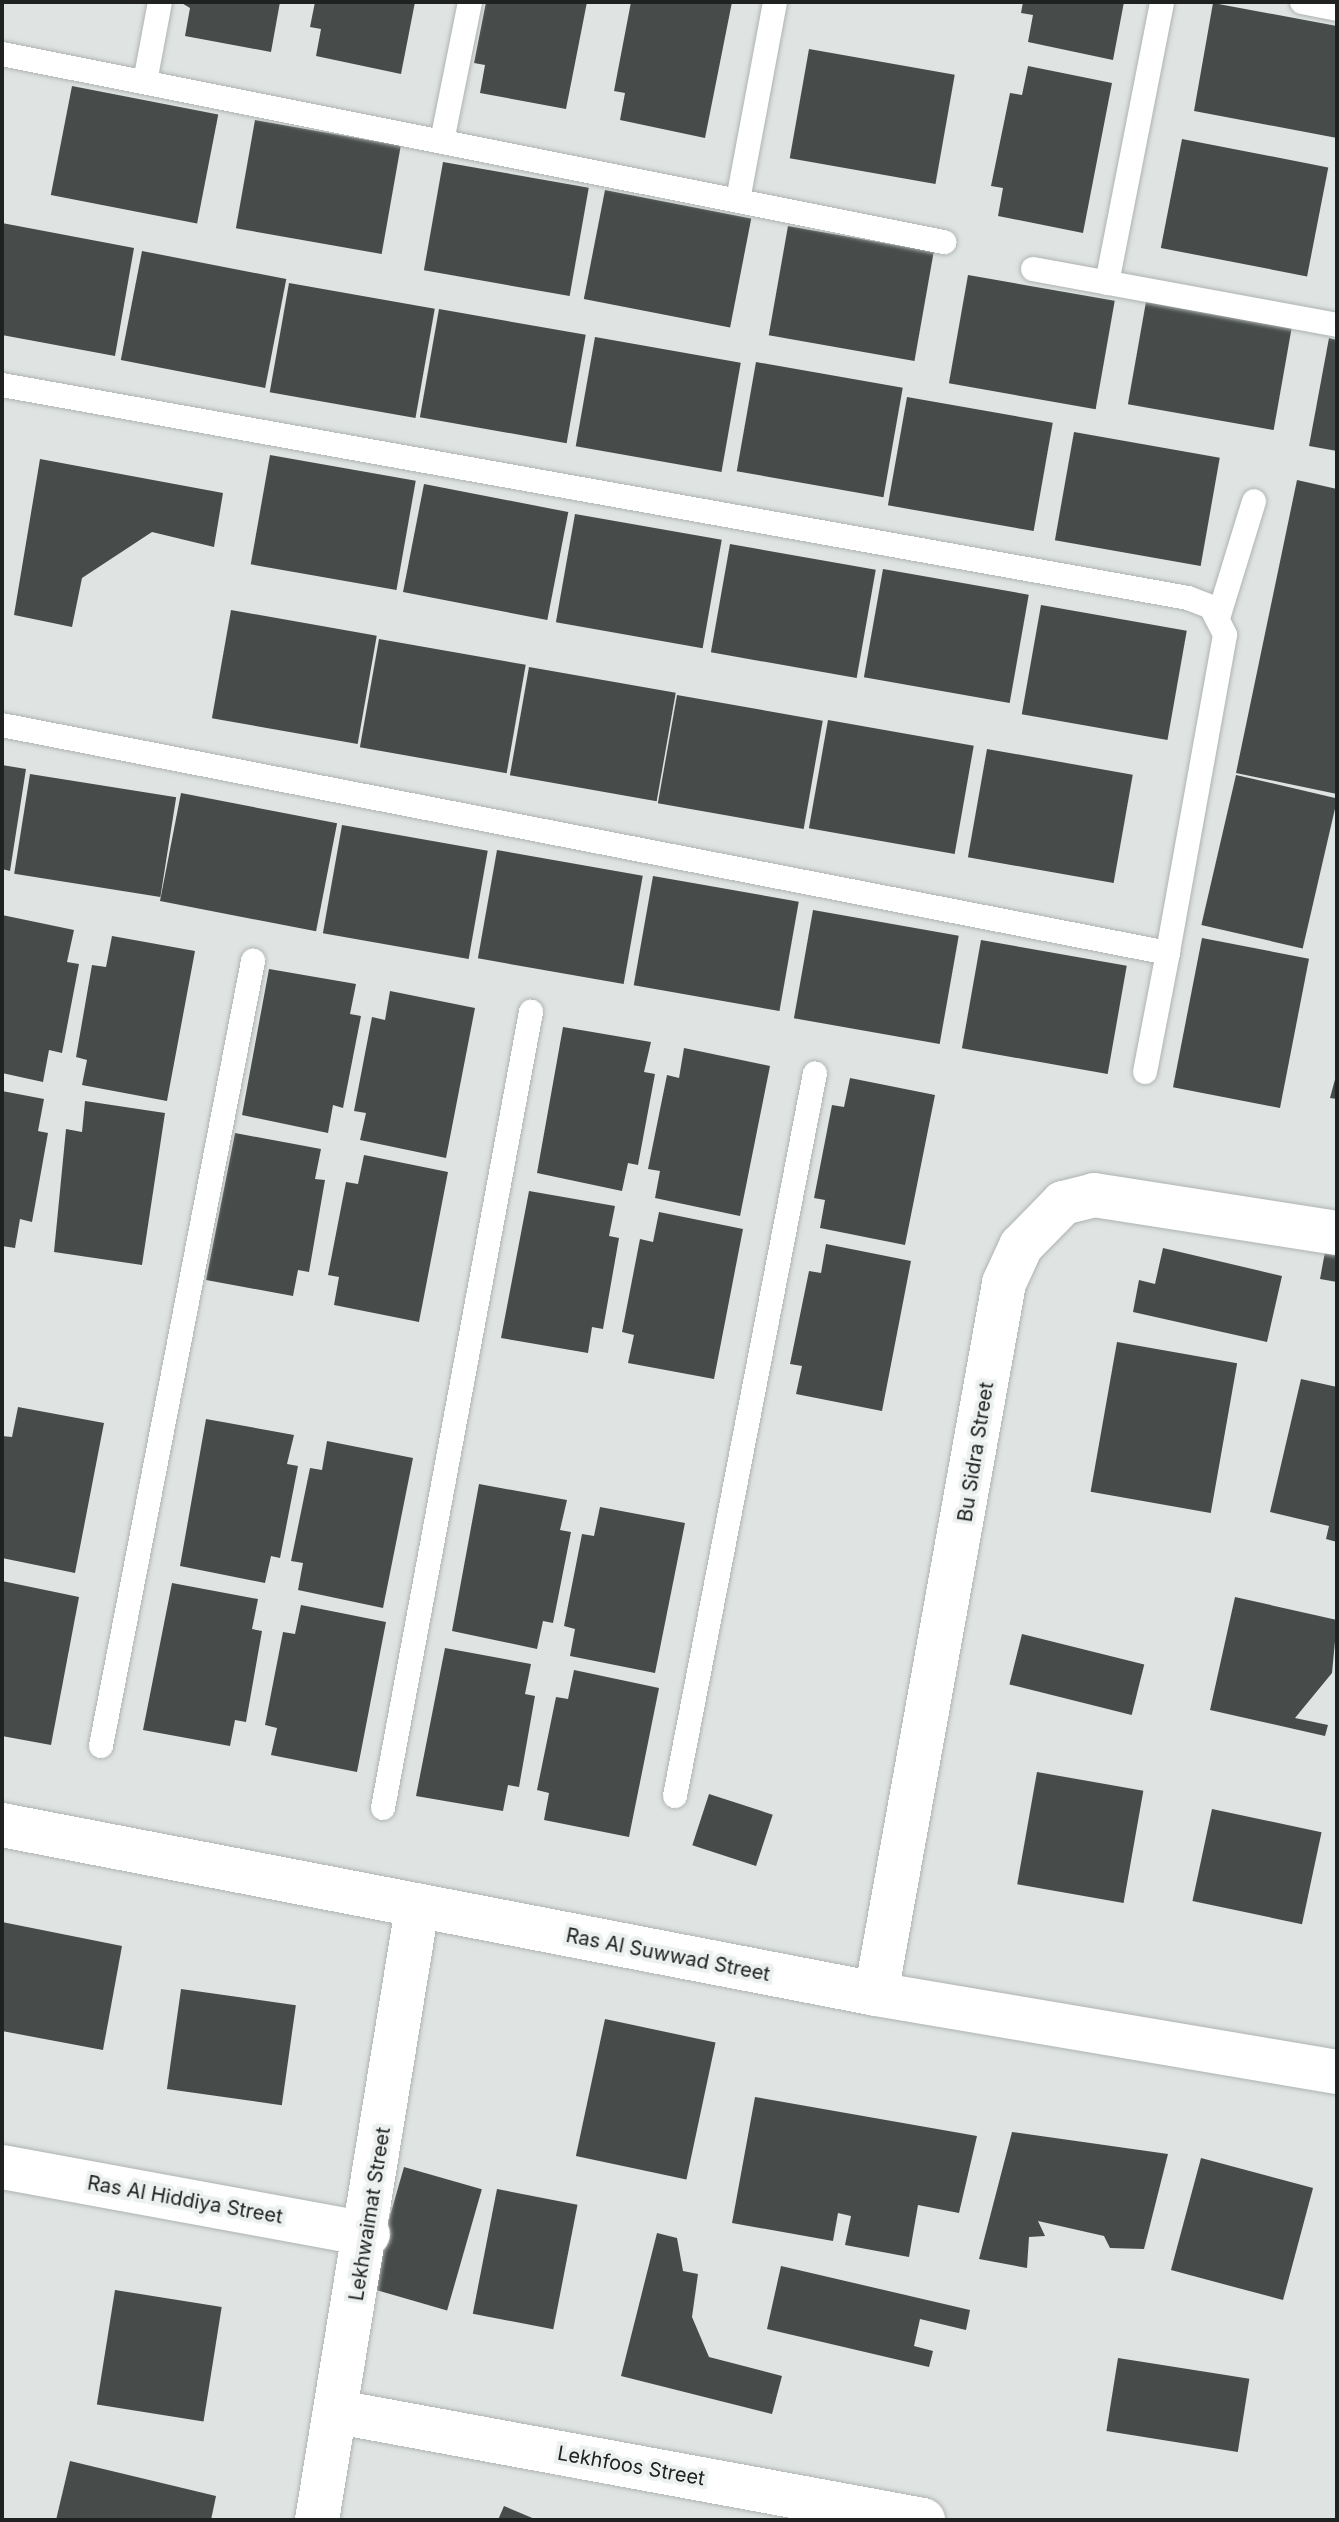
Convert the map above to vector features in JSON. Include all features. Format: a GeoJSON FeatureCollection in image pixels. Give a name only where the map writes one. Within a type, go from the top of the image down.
{"type":"FeatureCollection","features":[{"type":"Feature","properties":{"kind":"street","name":"Bu Sidra Street"},"geometry":{"type":"LineString","coordinates":[[876,1994],[1004,1283],[1021,1246],[1038,1221],[1094,1195],[1337,1233]]}},
{"type":"Feature","properties":{"kind":"street","name":"Ras Al Suwwad Street"},"geometry":{"type":"LineString","coordinates":[[2,1825],[417,1908],[876,1994],[1337,2072]]}},
{"type":"Feature","properties":{"kind":"street","name":"Lekhwaimat Street"},"geometry":{"type":"LineString","coordinates":[[317,2520],[368,2234],[417,1908]]}},
{"type":"Feature","properties":{"kind":"street","name":"Ras Al Hiddiya Street"},"geometry":{"type":"LineString","coordinates":[[2,2167],[368,2234]]}},
{"type":"Feature","properties":{"kind":"street","name":"Lekhfoos Street"},"geometry":{"type":"LineString","coordinates":[[338,2412],[923,2520]]}},
{"type":"Feature","properties":{"kind":"lane"},"geometry":{"type":"LineString","coordinates":[[145,82],[160,2]]}},
{"type":"Feature","properties":{"kind":"lane"},"geometry":{"type":"LineString","coordinates":[[442,141],[470,2]]}},
{"type":"Feature","properties":{"kind":"lane"},"geometry":{"type":"LineString","coordinates":[[738,200],[775,2]]}},
{"type":"Feature","properties":{"kind":"lane"},"geometry":{"type":"LineString","coordinates":[[1107,283],[1162,2]]}},
{"type":"Feature","properties":{"kind":"lane"},"geometry":{"type":"LineString","coordinates":[[1302,2],[1337,9]]}},
{"type":"Feature","properties":{"kind":"lane"},"geometry":{"type":"LineString","coordinates":[[2,54],[944,242]]}},
{"type":"Feature","properties":{"kind":"lane"},"geometry":{"type":"LineString","coordinates":[[1033,269],[1337,325]]}},
{"type":"Feature","properties":{"kind":"lane"},"geometry":{"type":"LineString","coordinates":[[2,385],[1188,598],[1219,615]]}},
{"type":"Feature","properties":{"kind":"lane"},"geometry":{"type":"LineString","coordinates":[[1145,1072],[1224,645],[1219,615],[1254,501]]}},
{"type":"Feature","properties":{"kind":"lane"},"geometry":{"type":"LineString","coordinates":[[2,725],[1168,953]]}},
{"type":"Feature","properties":{"kind":"lane"},"geometry":{"type":"LineString","coordinates":[[101,1746],[253,961]]}},
{"type":"Feature","properties":{"kind":"lane"},"geometry":{"type":"LineString","coordinates":[[383,1808],[531,1012]]}},
{"type":"Feature","properties":{"kind":"lane"},"geometry":{"type":"LineString","coordinates":[[675,1796],[815,1073]]}},
{"type":"Feature","properties":{"kind":"building"},"geometry":{"type":"Polygon","coordinates":[[[180,2],[280,2],[271,52],[185,36],[190,8],[180,2]]]}},
{"type":"Feature","properties":{"kind":"building"},"geometry":{"type":"Polygon","coordinates":[[[315,2],[415,2],[401,74],[316,56],[321,29],[310,27],[315,2]]]}},
{"type":"Feature","properties":{"kind":"building"},"geometry":{"type":"Polygon","coordinates":[[[486,2],[587,2],[566,109],[480,93],[485,65],[474,63],[486,2]]]}},
{"type":"Feature","properties":{"kind":"building"},"geometry":{"type":"Polygon","coordinates":[[[631,2],[732,2],[705,138],[620,120],[625,93],[614,91],[631,2]]]}},
{"type":"Feature","properties":{"kind":"building"},"geometry":{"type":"Polygon","coordinates":[[[1023,2],[1124,2],[1113,60],[1028,42],[1033,15],[1021,13],[1023,2]]]}},
{"type":"Feature","properties":{"kind":"building"},"geometry":{"type":"Polygon","coordinates":[[[1213,3],[1337,26],[1337,138],[1194,111],[1213,3]]]}},
{"type":"Feature","properties":{"kind":"building"},"geometry":{"type":"Polygon","coordinates":[[[809,49],[955,75],[935,184],[790,158],[809,49]]]}},
{"type":"Feature","properties":{"kind":"building"},"geometry":{"type":"Polygon","coordinates":[[[1028,66],[1112,83],[1083,233],[998,216],[1003,188],[991,186],[1010,93],[1022,95],[1028,66]]]}},
{"type":"Feature","properties":{"kind":"building"},"geometry":{"type":"Polygon","coordinates":[[[72,86],[218,114],[197,223],[51,195],[72,86]]]}},
{"type":"Feature","properties":{"kind":"building"},"geometry":{"type":"Polygon","coordinates":[[[255,120],[401,146],[382,254],[236,228],[255,120]]]}},
{"type":"Feature","properties":{"kind":"building"},"geometry":{"type":"Polygon","coordinates":[[[1182,139],[1328,167],[1307,276],[1161,248],[1182,139]]]}},
{"type":"Feature","properties":{"kind":"building"},"geometry":{"type":"Polygon","coordinates":[[[443,162],[589,188],[570,296],[424,270],[443,162]]]}},
{"type":"Feature","properties":{"kind":"building"},"geometry":{"type":"Polygon","coordinates":[[[605,190],[751,218],[730,327],[584,299],[605,190]]]}},
{"type":"Feature","properties":{"kind":"building"},"geometry":{"type":"Polygon","coordinates":[[[2,223],[134,248],[115,356],[2,335],[2,223]]]}},
{"type":"Feature","properties":{"kind":"building"},"geometry":{"type":"Polygon","coordinates":[[[788,226],[934,252],[914,361],[769,335],[788,226]]]}},
{"type":"Feature","properties":{"kind":"building"},"geometry":{"type":"Polygon","coordinates":[[[142,251],[286,279],[265,388],[121,360],[142,251]]]}},
{"type":"Feature","properties":{"kind":"building"},"geometry":{"type":"Polygon","coordinates":[[[968,275],[1115,301],[1096,409],[949,383],[968,275]]]}},
{"type":"Feature","properties":{"kind":"building"},"geometry":{"type":"Polygon","coordinates":[[[289,283],[435,309],[415,418],[270,392],[289,283]]]}},
{"type":"Feature","properties":{"kind":"building"},"geometry":{"type":"Polygon","coordinates":[[[1147,296],[1293,322],[1274,430],[1128,404],[1147,296]]]}},
{"type":"Feature","properties":{"kind":"building"},"geometry":{"type":"Polygon","coordinates":[[[439,309],[586,335],[567,443],[420,417],[439,309]]]}},
{"type":"Feature","properties":{"kind":"building"},"geometry":{"type":"Polygon","coordinates":[[[595,337],[741,363],[721,472],[576,446],[595,337]]]}},
{"type":"Feature","properties":{"kind":"building"},"geometry":{"type":"Polygon","coordinates":[[[1329,338],[1337,340],[1337,451],[1309,446],[1329,338]]]}},
{"type":"Feature","properties":{"kind":"building"},"geometry":{"type":"Polygon","coordinates":[[[756,362],[903,388],[883,497],[737,471],[756,362]]]}},
{"type":"Feature","properties":{"kind":"building"},"geometry":{"type":"Polygon","coordinates":[[[907,397],[1053,423],[1034,531],[888,505],[907,397]]]}},
{"type":"Feature","properties":{"kind":"building"},"geometry":{"type":"Polygon","coordinates":[[[1074,432],[1220,458],[1201,566],[1055,540],[1074,432]]]}},
{"type":"Feature","properties":{"kind":"building"},"geometry":{"type":"Polygon","coordinates":[[[270,455],[416,481],[396,590],[251,564],[270,455]]]}},
{"type":"Feature","properties":{"kind":"building"},"geometry":{"type":"Polygon","coordinates":[[[40,459],[223,493],[214,547],[152,532],[82,578],[72,627],[14,615],[40,459]]]}},
{"type":"Feature","properties":{"kind":"building"},"geometry":{"type":"Polygon","coordinates":[[[1297,480],[1337,489],[1337,794],[1236,773],[1297,480]]]}},
{"type":"Feature","properties":{"kind":"building"},"geometry":{"type":"Polygon","coordinates":[[[424,484],[568,512],[547,620],[403,592],[424,484]]]}},
{"type":"Feature","properties":{"kind":"building"},"geometry":{"type":"Polygon","coordinates":[[[575,514],[722,540],[703,648],[556,622],[575,514]]]}},
{"type":"Feature","properties":{"kind":"building"},"geometry":{"type":"Polygon","coordinates":[[[730,544],[876,570],[857,678],[711,652],[730,544]]]}},
{"type":"Feature","properties":{"kind":"building"},"geometry":{"type":"Polygon","coordinates":[[[883,569],[1029,595],[1010,703],[864,677],[883,569]]]}},
{"type":"Feature","properties":{"kind":"building"},"geometry":{"type":"Polygon","coordinates":[[[1041,605],[1187,631],[1167,740],[1022,714],[1041,605]]]}},
{"type":"Feature","properties":{"kind":"building"},"geometry":{"type":"Polygon","coordinates":[[[231,610],[377,636],[358,744],[212,718],[231,610]]]}},
{"type":"Feature","properties":{"kind":"building"},"geometry":{"type":"Polygon","coordinates":[[[379,639],[526,665],[507,773],[360,747],[379,639]]]}},
{"type":"Feature","properties":{"kind":"building"},"geometry":{"type":"Polygon","coordinates":[[[529,667],[676,693],[657,801],[510,775],[529,667]]]}},
{"type":"Feature","properties":{"kind":"building"},"geometry":{"type":"Polygon","coordinates":[[[677,695],[823,721],[804,829],[658,803],[677,695]]]}},
{"type":"Feature","properties":{"kind":"building"},"geometry":{"type":"Polygon","coordinates":[[[828,720],[974,746],[955,854],[809,828],[828,720]]]}},
{"type":"Feature","properties":{"kind":"building"},"geometry":{"type":"Polygon","coordinates":[[[987,749],[1133,775],[1114,883],[968,857],[987,749]]]}},
{"type":"Feature","properties":{"kind":"building"},"geometry":{"type":"Polygon","coordinates":[[[2,765],[26,769],[10,871],[2,869],[2,765]]]}},
{"type":"Feature","properties":{"kind":"building"},"geometry":{"type":"Polygon","coordinates":[[[30,774],[176,797],[160,897],[14,874],[30,774]]]}},
{"type":"Feature","properties":{"kind":"building"},"geometry":{"type":"Polygon","coordinates":[[[1236,775],[1337,798],[1303,948],[1201,925],[1236,775]]]}},
{"type":"Feature","properties":{"kind":"building"},"geometry":{"type":"Polygon","coordinates":[[[181,793],[337,823],[316,931],[160,901],[181,793]]]}},
{"type":"Feature","properties":{"kind":"building"},"geometry":{"type":"Polygon","coordinates":[[[342,825],[488,851],[469,959],[323,933],[342,825]]]}},
{"type":"Feature","properties":{"kind":"building"},"geometry":{"type":"Polygon","coordinates":[[[497,850],[643,876],[624,984],[478,958],[497,850]]]}},
{"type":"Feature","properties":{"kind":"building"},"geometry":{"type":"Polygon","coordinates":[[[653,876],[799,902],[779,1011],[634,985],[653,876]]]}},
{"type":"Feature","properties":{"kind":"building"},"geometry":{"type":"Polygon","coordinates":[[[813,910],[959,936],[940,1044],[794,1018],[813,910]]]}},
{"type":"Feature","properties":{"kind":"building"},"geometry":{"type":"Polygon","coordinates":[[[2,915],[74,930],[67,962],[79,964],[62,1053],[49,1050],[43,1082],[2,1073],[2,915]]]}},
{"type":"Feature","properties":{"kind":"building"},"geometry":{"type":"Polygon","coordinates":[[[112,936],[195,951],[167,1101],[82,1085],[87,1060],[76,1057],[92,965],[106,967],[112,936]]]}},
{"type":"Feature","properties":{"kind":"building"},"geometry":{"type":"Polygon","coordinates":[[[1202,938],[1309,959],[1280,1108],[1173,1087],[1202,938]]]}},
{"type":"Feature","properties":{"kind":"building"},"geometry":{"type":"Polygon","coordinates":[[[981,940],[1127,966],[1108,1074],[962,1048],[981,940]]]}},
{"type":"Feature","properties":{"kind":"building"},"geometry":{"type":"Polygon","coordinates":[[[269,969],[356,984],[350,1014],[361,1016],[343,1108],[333,1105],[328,1133],[242,1115],[269,969]]]}},
{"type":"Feature","properties":{"kind":"building"},"geometry":{"type":"Polygon","coordinates":[[[390,991],[475,1008],[446,1158],[360,1140],[366,1113],[354,1111],[372,1017],[385,1020],[390,991]]]}},
{"type":"Feature","properties":{"kind":"building"},"geometry":{"type":"Polygon","coordinates":[[[563,1027],[651,1042],[644,1072],[655,1074],[638,1165],[628,1163],[622,1191],[537,1173],[563,1027]]]}},
{"type":"Feature","properties":{"kind":"building"},"geometry":{"type":"Polygon","coordinates":[[[684,1048],[770,1066],[740,1216],[655,1198],[660,1171],[648,1169],[667,1075],[679,1078],[684,1048]]]}},
{"type":"Feature","properties":{"kind":"building"},"geometry":{"type":"Polygon","coordinates":[[[1337,1072],[1337,1099],[1330,1098],[1337,1072]]]}},
{"type":"Feature","properties":{"kind":"building"},"geometry":{"type":"Polygon","coordinates":[[[850,1078],[935,1095],[905,1245],[820,1228],[825,1200],[814,1198],[832,1105],[844,1107],[850,1078]]]}},
{"type":"Feature","properties":{"kind":"building"},"geometry":{"type":"Polygon","coordinates":[[[2,1091],[44,1099],[38,1131],[48,1133],[32,1222],[20,1219],[15,1248],[2,1246],[2,1091]]]}},
{"type":"Feature","properties":{"kind":"building"},"geometry":{"type":"Polygon","coordinates":[[[85,1101],[165,1113],[142,1265],[54,1252],[66,1129],[82,1132],[85,1101]]]}},
{"type":"Feature","properties":{"kind":"building"},"geometry":{"type":"Polygon","coordinates":[[[235,1133],[321,1149],[315,1179],[325,1180],[309,1272],[298,1270],[293,1296],[206,1280],[235,1133]]]}},
{"type":"Feature","properties":{"kind":"building"},"geometry":{"type":"Polygon","coordinates":[[[364,1155],[448,1172],[419,1322],[334,1305],[339,1277],[328,1275],[346,1182],[358,1184],[364,1155]]]}},
{"type":"Feature","properties":{"kind":"building"},"geometry":{"type":"Polygon","coordinates":[[[529,1191],[615,1206],[609,1236],[619,1238],[603,1329],[592,1327],[588,1353],[501,1338],[529,1191]]]}},
{"type":"Feature","properties":{"kind":"building"},"geometry":{"type":"Polygon","coordinates":[[[659,1212],[743,1229],[714,1379],[628,1363],[634,1335],[622,1332],[640,1239],[653,1242],[659,1212]]]}},
{"type":"Feature","properties":{"kind":"building"},"geometry":{"type":"Polygon","coordinates":[[[1327,1241],[1337,1242],[1337,1282],[1320,1279],[1327,1241]]]}},
{"type":"Feature","properties":{"kind":"building"},"geometry":{"type":"Polygon","coordinates":[[[826,1244],[911,1261],[882,1411],[796,1394],[802,1366],[790,1364],[809,1271],[821,1273],[826,1244]]]}},
{"type":"Feature","properties":{"kind":"building"},"geometry":{"type":"Polygon","coordinates":[[[1163,1248],[1282,1276],[1267,1342],[1133,1312],[1139,1280],[1155,1284],[1163,1248]]]}},
{"type":"Feature","properties":{"kind":"building"},"geometry":{"type":"Polygon","coordinates":[[[1117,1342],[1237,1363],[1211,1513],[1091,1492],[1117,1342]]]}},
{"type":"Feature","properties":{"kind":"building"},"geometry":{"type":"Polygon","coordinates":[[[1301,1379],[1337,1387],[1337,1542],[1326,1539],[1329,1526],[1270,1512],[1301,1379]]]}},
{"type":"Feature","properties":{"kind":"building"},"geometry":{"type":"Polygon","coordinates":[[[18,1407],[104,1423],[75,1573],[2,1558],[2,1436],[12,1437],[18,1407]]]}},
{"type":"Feature","properties":{"kind":"building"},"geometry":{"type":"Polygon","coordinates":[[[206,1419],[294,1435],[287,1464],[298,1466],[280,1558],[271,1556],[265,1583],[180,1566],[206,1419]]]}},
{"type":"Feature","properties":{"kind":"building"},"geometry":{"type":"Polygon","coordinates":[[[327,1441],[413,1458],[383,1608],[298,1590],[303,1563],[291,1561],[310,1468],[322,1470],[327,1441]]]}},
{"type":"Feature","properties":{"kind":"building"},"geometry":{"type":"Polygon","coordinates":[[[479,1484],[567,1500],[560,1530],[571,1532],[553,1623],[543,1621],[537,1649],[452,1631],[479,1484]]]}},
{"type":"Feature","properties":{"kind":"building"},"geometry":{"type":"Polygon","coordinates":[[[600,1507],[685,1523],[655,1673],[570,1656],[575,1629],[564,1626],[582,1534],[594,1536],[600,1507]]]}},
{"type":"Feature","properties":{"kind":"building"},"geometry":{"type":"Polygon","coordinates":[[[2,1581],[79,1597],[51,1745],[2,1736],[2,1581]]]}},
{"type":"Feature","properties":{"kind":"building"},"geometry":{"type":"Polygon","coordinates":[[[172,1583],[258,1599],[252,1629],[262,1631],[246,1722],[235,1720],[230,1746],[143,1730],[172,1583]]]}},
{"type":"Feature","properties":{"kind":"building"},"geometry":{"type":"Polygon","coordinates":[[[1235,1597],[1337,1620],[1332,1673],[1295,1718],[1328,1725],[1325,1736],[1210,1710],[1235,1597]]]}},
{"type":"Feature","properties":{"kind":"building"},"geometry":{"type":"Polygon","coordinates":[[[301,1605],[386,1622],[357,1772],[271,1755],[277,1728],[265,1725],[283,1632],[295,1634],[301,1605]]]}},
{"type":"Feature","properties":{"kind":"building"},"geometry":{"type":"Polygon","coordinates":[[[1022,1634],[1144,1664],[1132,1715],[1009,1684],[1022,1634]]]}},
{"type":"Feature","properties":{"kind":"building"},"geometry":{"type":"Polygon","coordinates":[[[445,1648],[531,1664],[525,1694],[535,1696],[519,1787],[508,1785],[503,1811],[416,1796],[445,1648]]]}},
{"type":"Feature","properties":{"kind":"building"},"geometry":{"type":"Polygon","coordinates":[[[574,1670],[659,1688],[629,1837],[544,1820],[549,1793],[537,1790],[556,1697],[568,1699],[574,1670]]]}},
{"type":"Feature","properties":{"kind":"building"},"geometry":{"type":"Polygon","coordinates":[[[1037,1772],[1143,1791],[1124,1903],[1017,1884],[1037,1772]]]}},
{"type":"Feature","properties":{"kind":"building"},"geometry":{"type":"Polygon","coordinates":[[[709,1794],[773,1815],[756,1866],[692,1845],[709,1794]]]}},
{"type":"Feature","properties":{"kind":"building"},"geometry":{"type":"Polygon","coordinates":[[[1212,1809],[1322,1832],[1302,1924],[1192,1901],[1212,1809]]]}},
{"type":"Feature","properties":{"kind":"building"},"geometry":{"type":"Polygon","coordinates":[[[2,1922],[122,1946],[103,2050],[2,2031],[2,1922]]]}},
{"type":"Feature","properties":{"kind":"building"},"geometry":{"type":"Polygon","coordinates":[[[181,1989],[296,2005],[282,2105],[167,2089],[181,1989]]]}},
{"type":"Feature","properties":{"kind":"building"},"geometry":{"type":"Polygon","coordinates":[[[605,2019],[716,2042],[686,2179],[576,2156],[605,2019]]]}},
{"type":"Feature","properties":{"kind":"building"},"geometry":{"type":"Polygon","coordinates":[[[755,2097],[977,2136],[959,2213],[918,2205],[909,2257],[845,2245],[851,2216],[838,2213],[833,2241],[732,2223],[755,2097]]]}},
{"type":"Feature","properties":{"kind":"building"},"geometry":{"type":"Polygon","coordinates":[[[1012,2132],[1168,2154],[1144,2249],[1110,2248],[1104,2236],[1038,2221],[1045,2236],[1029,2237],[1027,2268],[979,2259],[1012,2132]]]}},
{"type":"Feature","properties":{"kind":"building"},"geometry":{"type":"Polygon","coordinates":[[[1201,2158],[1313,2188],[1283,2300],[1171,2270],[1201,2158]]]}},
{"type":"Feature","properties":{"kind":"building"},"geometry":{"type":"Polygon","coordinates":[[[404,2167],[482,2189],[447,2310],[369,2288],[404,2167]]]}},
{"type":"Feature","properties":{"kind":"building"},"geometry":{"type":"Polygon","coordinates":[[[497,2189],[577,2205],[553,2329],[473,2314],[497,2189]]]}},
{"type":"Feature","properties":{"kind":"building"},"geometry":{"type":"Polygon","coordinates":[[[657,2233],[677,2238],[683,2271],[698,2274],[692,2317],[709,2357],[782,2376],[772,2414],[621,2376],[657,2233]]]}},
{"type":"Feature","properties":{"kind":"building"},"geometry":{"type":"Polygon","coordinates":[[[781,2266],[970,2310],[966,2330],[920,2319],[914,2346],[933,2351],[929,2367],[767,2329],[781,2266]]]}},
{"type":"Feature","properties":{"kind":"building"},"geometry":{"type":"Polygon","coordinates":[[[115,2290],[222,2307],[204,2421],[97,2405],[115,2290]]]}},
{"type":"Feature","properties":{"kind":"building"},"geometry":{"type":"Polygon","coordinates":[[[1118,2358],[1249,2379],[1238,2452],[1106,2431],[1118,2358]]]}},
{"type":"Feature","properties":{"kind":"building"},"geometry":{"type":"Polygon","coordinates":[[[70,2461],[216,2496],[211,2520],[56,2520],[70,2461]]]}},
{"type":"Feature","properties":{"kind":"building"},"geometry":{"type":"Polygon","coordinates":[[[504,2506],[537,2520],[498,2520],[504,2506]]]}}]}
